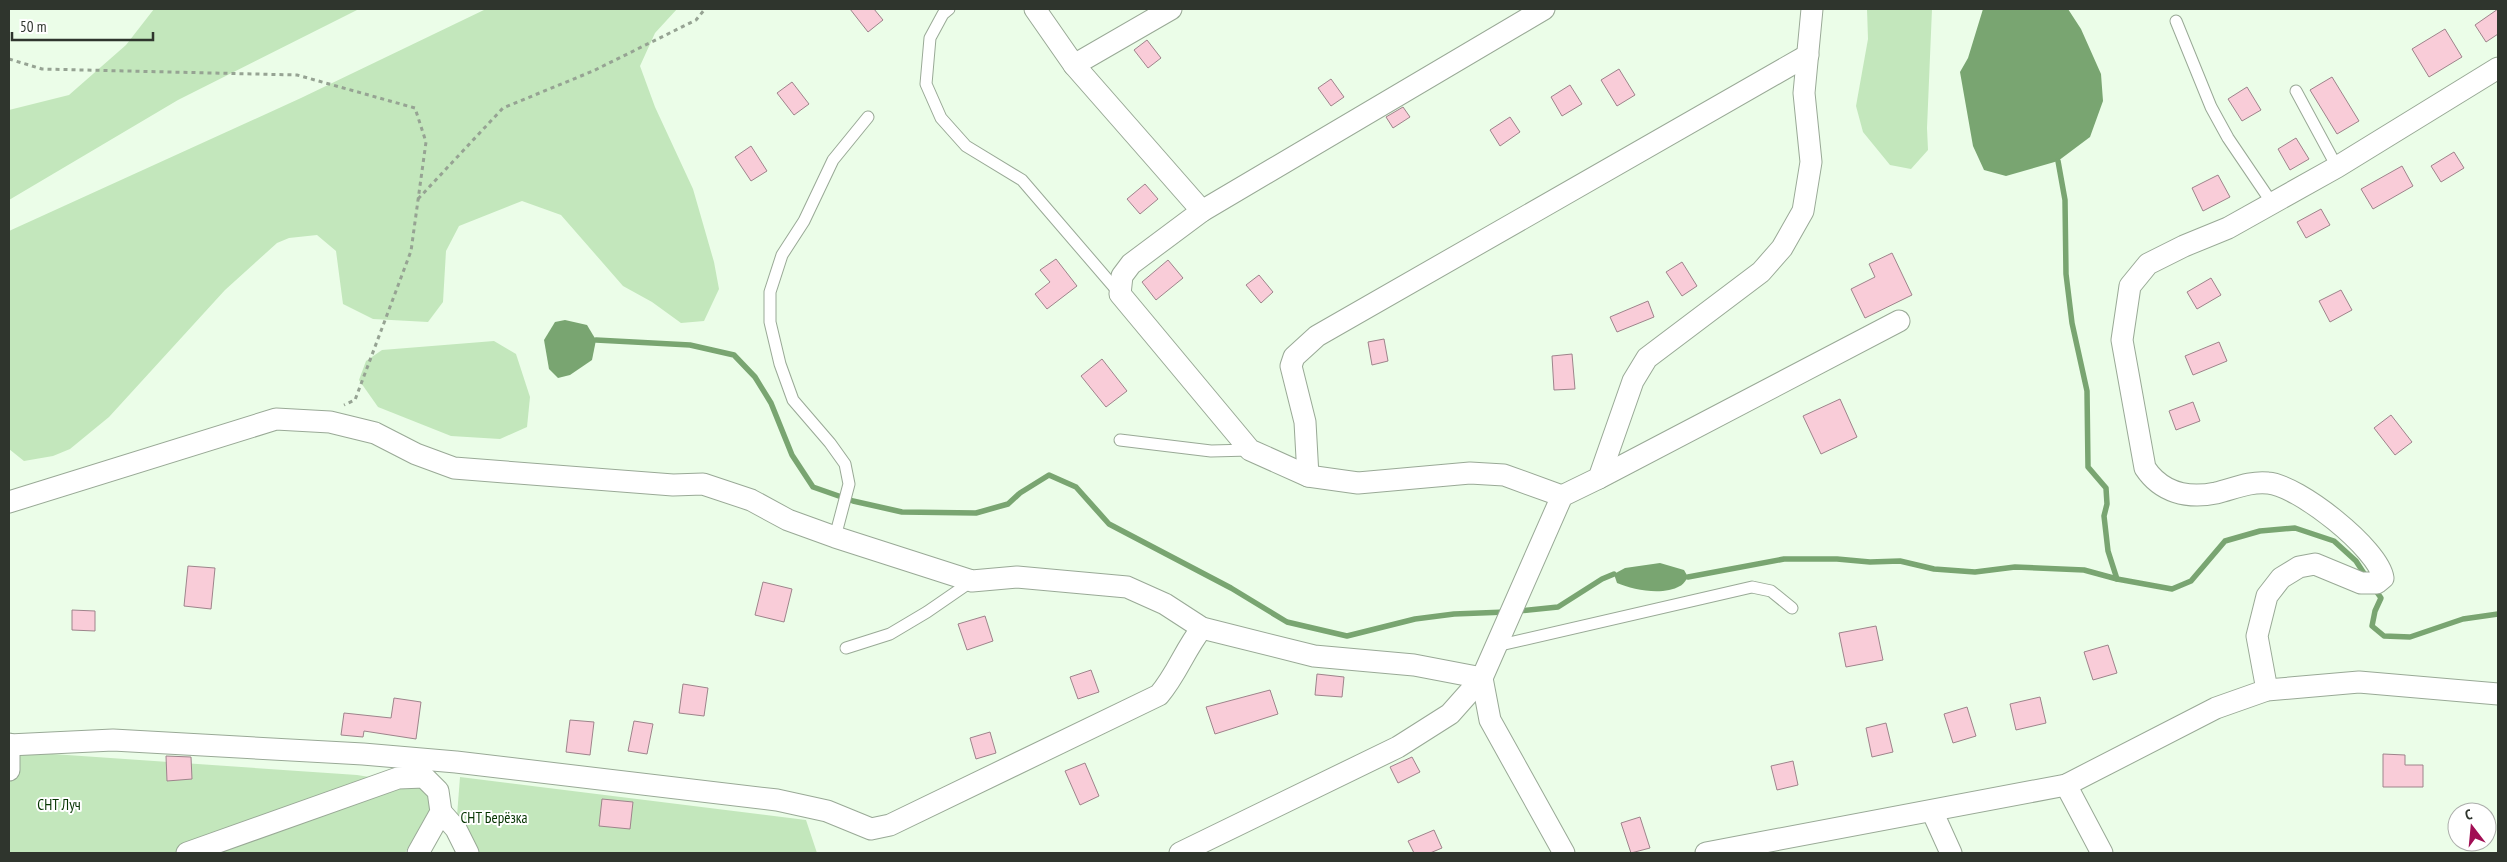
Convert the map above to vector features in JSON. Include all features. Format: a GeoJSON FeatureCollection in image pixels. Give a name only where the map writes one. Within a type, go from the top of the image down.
{"type":"FeatureCollection","features":[{"type":"Feature","properties":{"kind":"street"},"geometry":{"type":"LineString","coordinates":[[1035,9],[1074,65],[1202,211]]}},
{"type":"Feature","properties":{"kind":"street"},"geometry":{"type":"LineString","coordinates":[[1074,65],[1171,9]]}},
{"type":"Feature","properties":{"kind":"street"},"geometry":{"type":"LineString","coordinates":[[1544,9],[1202,211],[1130,264],[1122,276],[1120,294],[1250,450],[1308,476],[1358,483],[1470,473],[1504,475],[1562,496]]}},
{"type":"Feature","properties":{"kind":"street"},"geometry":{"type":"LineString","coordinates":[[1599,478],[1633,381],[1647,358],[1761,272],[1782,248],[1803,211],[1811,162],[1804,93],[1812,9]]}},
{"type":"Feature","properties":{"kind":"street"},"geometry":{"type":"LineString","coordinates":[[1308,476],[1305,422],[1291,366],[1294,357],[1317,336],[1808,55]]}},
{"type":"Feature","properties":{"kind":"street"},"geometry":{"type":"LineString","coordinates":[[2267,690],[2257,636],[2267,596],[2281,578],[2299,567],[2315,564],[2361,583],[2377,583],[2383,578],[2382,569],[2375,559],[2342,526],[2291,491],[2270,483],[2253,483],[2214,493],[2180,493],[2155,482],[2145,468],[2122,340],[2130,286],[2148,264],[2184,246],[2228,228],[2337,167],[2498,68]]}},
{"type":"Feature","properties":{"kind":"street"},"geometry":{"type":"LineString","coordinates":[[1180,853],[1398,747],[1450,714],[1482,678],[1562,496],[1899,322]]}},
{"type":"Feature","properties":{"kind":"street"},"geometry":{"type":"LineString","coordinates":[[9,502],[276,418],[330,422],[375,433],[416,454],[454,468],[673,485],[703,484],[751,500],[788,520],[835,537],[972,580],[1017,577],[1127,587],[1165,604],[1202,628],[1314,656],[1414,665],[1482,678]]}},
{"type":"Feature","properties":{"kind":"street"},"geometry":{"type":"LineString","coordinates":[[9,770],[9,744],[113,740],[456,762],[777,800],[827,811],[870,829],[890,825],[1158,695],[1172,680],[1190,644],[1202,628]]}},
{"type":"Feature","properties":{"kind":"street"},"geometry":{"type":"LineString","coordinates":[[1482,678],[1490,720],[1564,853]]}},
{"type":"Feature","properties":{"kind":"street"},"geometry":{"type":"LineString","coordinates":[[1706,853],[1932,812],[2066,785],[2216,708],[2267,690],[2359,682],[2498,694]]}},
{"type":"Feature","properties":{"kind":"street"},"geometry":{"type":"LineString","coordinates":[[187,853],[398,778],[424,777],[438,791],[440,812],[418,853]]}},
{"type":"Feature","properties":{"kind":"street"},"geometry":{"type":"LineString","coordinates":[[2066,785],[2102,853]]}},
{"type":"Feature","properties":{"kind":"street"},"geometry":{"type":"LineString","coordinates":[[440,812],[456,829],[468,853]]}},
{"type":"Feature","properties":{"kind":"street"},"geometry":{"type":"LineString","coordinates":[[1932,812],[1952,853]]}},
{"type":"Feature","properties":{"kind":"lane"},"geometry":{"type":"LineString","coordinates":[[949,9],[943,14],[930,38],[926,84],[940,118],[966,146],[1022,180],[1120,294]]}},
{"type":"Feature","properties":{"kind":"lane"},"geometry":{"type":"LineString","coordinates":[[2176,21],[2219,123],[2272,203]]}},
{"type":"Feature","properties":{"kind":"lane"},"geometry":{"type":"LineString","coordinates":[[2296,91],[2337,167]]}},
{"type":"Feature","properties":{"kind":"lane"},"geometry":{"type":"LineString","coordinates":[[835,537],[849,484],[845,464],[830,443],[793,400],[780,364],[770,322],[770,292],[782,255],[804,221],[833,160],[868,117]]}},
{"type":"Feature","properties":{"kind":"lane"},"geometry":{"type":"LineString","coordinates":[[1120,440],[1211,450],[1250,450]]}},
{"type":"Feature","properties":{"kind":"lane"},"geometry":{"type":"LineString","coordinates":[[846,648],[890,634],[927,612],[972,580]]}},
{"type":"Feature","properties":{"kind":"lane"},"geometry":{"type":"LineString","coordinates":[[1496,646],[1752,587],[1771,591],[1792,608]]}},
{"type":"Feature","properties":{"kind":"path"},"geometry":{"type":"LineString","coordinates":[[418,200],[502,108],[593,71],[696,20],[706,9]]}},
{"type":"Feature","properties":{"kind":"path"},"geometry":{"type":"LineString","coordinates":[[9,59],[42,70],[298,75],[415,108],[426,142],[411,251],[355,400],[339,407]]}},
{"type":"Feature","properties":{"kind":"green space"},"geometry":{"type":"Polygon","coordinates":[[[154,9],[359,9],[178,100],[9,200],[9,110],[69,95],[126,45],[154,9]]]}},
{"type":"Feature","properties":{"kind":"green space"},"geometry":{"type":"Polygon","coordinates":[[[486,9],[677,9],[655,33],[640,66],[655,107],[693,189],[714,262],[719,289],[704,321],[681,323],[652,302],[623,286],[561,215],[522,201],[459,226],[446,251],[443,302],[428,322],[373,319],[343,304],[336,251],[317,235],[289,238],[277,243],[225,290],[109,417],[70,449],[53,456],[24,461],[9,449],[9,231],[301,98],[486,9]]]}},
{"type":"Feature","properties":{"kind":"green space"},"geometry":{"type":"Polygon","coordinates":[[[1867,9],[1932,9],[1927,128],[1928,150],[1911,169],[1890,165],[1863,132],[1856,106],[1868,39],[1867,9]]]}},
{"type":"Feature","properties":{"kind":"green space"},"geometry":{"type":"Polygon","coordinates":[[[494,341],[516,354],[530,397],[527,427],[500,439],[451,436],[378,407],[359,380],[366,361],[382,350],[494,341]]]}},
{"type":"Feature","properties":{"kind":"green space","name":"СНТ Луч"},"geometry":{"type":"Polygon","coordinates":[[[38,753],[357,775],[419,785],[429,794],[430,809],[405,853],[9,853],[9,754],[38,753]]]}},
{"type":"Feature","properties":{"kind":"green space","name":"СНТ Берёзка"},"geometry":{"type":"Polygon","coordinates":[[[460,777],[806,820],[817,853],[468,853],[456,829],[460,777]]]}},
{"type":"Feature","properties":{"kind":"shaded area"},"geometry":{"type":"Polygon","coordinates":[[[1983,9],[2068,9],[2081,29],[2101,74],[2103,101],[2090,137],[2058,161],[2006,176],[1984,170],[1973,146],[1960,72],[1968,58],[1983,9]]]}},
{"type":"Feature","properties":{"kind":"shaded area"},"geometry":{"type":"Polygon","coordinates":[[[565,320],[587,325],[596,340],[592,360],[570,375],[558,378],[549,369],[544,340],[555,322],[565,320]]]}},
{"type":"Feature","properties":{"kind":"shaded area"},"geometry":{"type":"Polygon","coordinates":[[[1660,563],[1684,570],[1688,577],[1681,585],[1665,591],[1639,590],[1617,583],[1614,574],[1625,568],[1660,563]]]}},
{"type":"Feature","properties":{"kind":"building"},"geometry":{"type":"Polygon","coordinates":[[[850,9],[874,9],[883,20],[868,32],[850,9]]]}},
{"type":"Feature","properties":{"kind":"building"},"geometry":{"type":"Polygon","coordinates":[[[2498,9],[2498,34],[2486,42],[2475,25],[2498,9]]]}},
{"type":"Feature","properties":{"kind":"building"},"geometry":{"type":"Polygon","coordinates":[[[2445,29],[2462,57],[2429,77],[2412,49],[2445,29]]]}},
{"type":"Feature","properties":{"kind":"building"},"geometry":{"type":"Polygon","coordinates":[[[1147,40],[1161,58],[1148,68],[1134,50],[1147,40]]]}},
{"type":"Feature","properties":{"kind":"building"},"geometry":{"type":"Polygon","coordinates":[[[1619,69],[1635,95],[1617,106],[1601,80],[1619,69]]]}},
{"type":"Feature","properties":{"kind":"building"},"geometry":{"type":"Polygon","coordinates":[[[2332,77],[2359,121],[2337,134],[2310,90],[2332,77]]]}},
{"type":"Feature","properties":{"kind":"building"},"geometry":{"type":"Polygon","coordinates":[[[1331,79],[1344,97],[1331,106],[1318,88],[1331,79]]]}},
{"type":"Feature","properties":{"kind":"building"},"geometry":{"type":"Polygon","coordinates":[[[792,82],[809,104],[794,115],[777,93],[792,82]]]}},
{"type":"Feature","properties":{"kind":"building"},"geometry":{"type":"Polygon","coordinates":[[[1570,85],[1582,104],[1562,116],[1551,97],[1570,85]]]}},
{"type":"Feature","properties":{"kind":"building"},"geometry":{"type":"Polygon","coordinates":[[[2247,87],[2261,110],[2242,121],[2228,99],[2247,87]]]}},
{"type":"Feature","properties":{"kind":"building"},"geometry":{"type":"Polygon","coordinates":[[[1403,107],[1410,117],[1393,128],[1386,117],[1403,107]]]}},
{"type":"Feature","properties":{"kind":"building"},"geometry":{"type":"Polygon","coordinates":[[[1510,117],[1520,132],[1500,146],[1490,130],[1510,117]]]}},
{"type":"Feature","properties":{"kind":"building"},"geometry":{"type":"Polygon","coordinates":[[[2296,138],[2309,159],[2290,170],[2278,149],[2296,138]]]}},
{"type":"Feature","properties":{"kind":"building"},"geometry":{"type":"Polygon","coordinates":[[[751,146],[767,171],[751,181],[735,157],[751,146]]]}},
{"type":"Feature","properties":{"kind":"building"},"geometry":{"type":"Polygon","coordinates":[[[2454,152],[2464,168],[2441,182],[2431,166],[2454,152]]]}},
{"type":"Feature","properties":{"kind":"building"},"geometry":{"type":"Polygon","coordinates":[[[2402,166],[2413,186],[2373,209],[2361,189],[2402,166]]]}},
{"type":"Feature","properties":{"kind":"building"},"geometry":{"type":"Polygon","coordinates":[[[2218,175],[2230,197],[2203,211],[2192,188],[2218,175]]]}},
{"type":"Feature","properties":{"kind":"building"},"geometry":{"type":"Polygon","coordinates":[[[1145,184],[1158,199],[1140,214],[1127,199],[1145,184]]]}},
{"type":"Feature","properties":{"kind":"building"},"geometry":{"type":"Polygon","coordinates":[[[2321,209],[2330,225],[2306,238],[2297,222],[2321,209]]]}},
{"type":"Feature","properties":{"kind":"building"},"geometry":{"type":"Polygon","coordinates":[[[1892,253],[1912,295],[1865,318],[1851,289],[1875,277],[1869,264],[1892,253]]]}},
{"type":"Feature","properties":{"kind":"building"},"geometry":{"type":"Polygon","coordinates":[[[1056,259],[1077,286],[1047,309],[1035,294],[1050,282],[1040,270],[1056,259]]]}},
{"type":"Feature","properties":{"kind":"building"},"geometry":{"type":"Polygon","coordinates":[[[1168,260],[1183,278],[1156,300],[1142,282],[1168,260]]]}},
{"type":"Feature","properties":{"kind":"building"},"geometry":{"type":"Polygon","coordinates":[[[1682,262],[1697,286],[1682,296],[1666,272],[1682,262]]]}},
{"type":"Feature","properties":{"kind":"building"},"geometry":{"type":"Polygon","coordinates":[[[1259,275],[1273,292],[1261,303],[1246,285],[1259,275]]]}},
{"type":"Feature","properties":{"kind":"building"},"geometry":{"type":"Polygon","coordinates":[[[2211,278],[2221,295],[2197,309],[2187,292],[2211,278]]]}},
{"type":"Feature","properties":{"kind":"building"},"geometry":{"type":"Polygon","coordinates":[[[2341,290],[2352,310],[2330,322],[2319,301],[2341,290]]]}},
{"type":"Feature","properties":{"kind":"building"},"geometry":{"type":"Polygon","coordinates":[[[1648,301],[1654,317],[1617,332],[1610,317],[1648,301]]]}},
{"type":"Feature","properties":{"kind":"building"},"geometry":{"type":"Polygon","coordinates":[[[1384,339],[1388,361],[1372,365],[1368,342],[1384,339]]]}},
{"type":"Feature","properties":{"kind":"building"},"geometry":{"type":"Polygon","coordinates":[[[2219,342],[2227,361],[2193,375],[2185,356],[2219,342]]]}},
{"type":"Feature","properties":{"kind":"building"},"geometry":{"type":"Polygon","coordinates":[[[1572,354],[1575,389],[1554,390],[1552,356],[1572,354]]]}},
{"type":"Feature","properties":{"kind":"building"},"geometry":{"type":"Polygon","coordinates":[[[1102,359],[1127,391],[1106,407],[1081,376],[1102,359]]]}},
{"type":"Feature","properties":{"kind":"building"},"geometry":{"type":"Polygon","coordinates":[[[1840,399],[1857,437],[1821,454],[1803,416],[1840,399]]]}},
{"type":"Feature","properties":{"kind":"building"},"geometry":{"type":"Polygon","coordinates":[[[2193,402],[2200,421],[2176,430],[2169,411],[2193,402]]]}},
{"type":"Feature","properties":{"kind":"building"},"geometry":{"type":"Polygon","coordinates":[[[2391,415],[2412,442],[2395,455],[2374,428],[2391,415]]]}},
{"type":"Feature","properties":{"kind":"building"},"geometry":{"type":"Polygon","coordinates":[[[188,566],[215,568],[211,609],[184,606],[188,566]]]}},
{"type":"Feature","properties":{"kind":"building"},"geometry":{"type":"Polygon","coordinates":[[[763,582],[792,589],[784,622],[755,615],[763,582]]]}},
{"type":"Feature","properties":{"kind":"building"},"geometry":{"type":"Polygon","coordinates":[[[72,610],[95,611],[95,631],[72,630],[72,610]]]}},
{"type":"Feature","properties":{"kind":"building"},"geometry":{"type":"Polygon","coordinates":[[[985,616],[993,641],[967,650],[958,624],[985,616]]]}},
{"type":"Feature","properties":{"kind":"building"},"geometry":{"type":"Polygon","coordinates":[[[1876,626],[1883,660],[1846,667],[1839,633],[1876,626]]]}},
{"type":"Feature","properties":{"kind":"building"},"geometry":{"type":"Polygon","coordinates":[[[2108,645],[2117,673],[2093,680],[2084,652],[2108,645]]]}},
{"type":"Feature","properties":{"kind":"building"},"geometry":{"type":"Polygon","coordinates":[[[1091,670],[1099,692],[1078,699],[1070,677],[1091,670]]]}},
{"type":"Feature","properties":{"kind":"building"},"geometry":{"type":"Polygon","coordinates":[[[1317,674],[1344,677],[1342,697],[1315,695],[1317,674]]]}},
{"type":"Feature","properties":{"kind":"building"},"geometry":{"type":"Polygon","coordinates":[[[683,684],[708,688],[704,716],[679,713],[683,684]]]}},
{"type":"Feature","properties":{"kind":"building"},"geometry":{"type":"Polygon","coordinates":[[[1270,690],[1278,714],[1215,734],[1206,707],[1270,690]]]}},
{"type":"Feature","properties":{"kind":"building"},"geometry":{"type":"Polygon","coordinates":[[[2040,697],[2046,723],[2016,730],[2010,704],[2040,697]]]}},
{"type":"Feature","properties":{"kind":"building"},"geometry":{"type":"Polygon","coordinates":[[[394,698],[421,702],[416,739],[364,731],[363,737],[341,735],[344,713],[391,718],[394,698]]]}},
{"type":"Feature","properties":{"kind":"building"},"geometry":{"type":"Polygon","coordinates":[[[1967,707],[1976,736],[1953,743],[1944,714],[1967,707]]]}},
{"type":"Feature","properties":{"kind":"building"},"geometry":{"type":"Polygon","coordinates":[[[570,720],[594,722],[590,755],[566,752],[570,720]]]}},
{"type":"Feature","properties":{"kind":"building"},"geometry":{"type":"Polygon","coordinates":[[[634,721],[653,724],[647,754],[628,751],[634,721]]]}},
{"type":"Feature","properties":{"kind":"building"},"geometry":{"type":"Polygon","coordinates":[[[1886,723],[1893,752],[1872,757],[1866,728],[1886,723]]]}},
{"type":"Feature","properties":{"kind":"building"},"geometry":{"type":"Polygon","coordinates":[[[990,732],[996,753],[976,759],[970,738],[990,732]]]}},
{"type":"Feature","properties":{"kind":"building"},"geometry":{"type":"Polygon","coordinates":[[[2383,754],[2405,755],[2405,765],[2423,765],[2423,787],[2383,787],[2383,754]]]}},
{"type":"Feature","properties":{"kind":"building"},"geometry":{"type":"Polygon","coordinates":[[[166,756],[191,757],[192,779],[167,781],[166,756]]]}},
{"type":"Feature","properties":{"kind":"building"},"geometry":{"type":"Polygon","coordinates":[[[1412,757],[1420,772],[1398,783],[1390,767],[1412,757]]]}},
{"type":"Feature","properties":{"kind":"building"},"geometry":{"type":"Polygon","coordinates":[[[1793,761],[1798,785],[1777,790],[1771,766],[1793,761]]]}},
{"type":"Feature","properties":{"kind":"building"},"geometry":{"type":"Polygon","coordinates":[[[1085,763],[1099,796],[1080,805],[1065,771],[1085,763]]]}},
{"type":"Feature","properties":{"kind":"building"},"geometry":{"type":"Polygon","coordinates":[[[602,799],[633,802],[630,829],[599,826],[602,799]]]}},
{"type":"Feature","properties":{"kind":"building"},"geometry":{"type":"Polygon","coordinates":[[[1640,817],[1650,848],[1631,853],[1621,823],[1640,817]]]}},
{"type":"Feature","properties":{"kind":"building"},"geometry":{"type":"Polygon","coordinates":[[[1434,830],[1442,848],[1430,853],[1414,853],[1408,841],[1434,830]]]}},
{"type":"Feature","properties":{"kind":"waterway"},"geometry":{"type":"LineString","coordinates":[[2058,161],[2065,200],[2066,274],[2072,323],[2087,391],[2088,467],[2106,488],[2107,504],[2104,516],[2108,551],[2117,579]]}},
{"type":"Feature","properties":{"kind":"waterway"},"geometry":{"type":"LineString","coordinates":[[596,340],[690,345],[734,355],[755,377],[771,403],[792,455],[813,487],[853,501],[902,512],[976,513],[1008,504],[1020,493],[1049,475],[1076,487],[1109,524],[1231,588],[1287,622],[1347,636],[1415,619],[1454,614],[1506,612]]}},
{"type":"Feature","properties":{"kind":"waterway"},"geometry":{"type":"LineString","coordinates":[[1688,577],[1784,559],[1837,559],[1870,562],[1900,561],[1934,569],[1975,572],[2015,567],[2084,570],[2117,579],[2172,589],[2191,581],[2225,541],[2260,531],[2295,528],[2334,541],[2356,561],[2367,578]]}},
{"type":"Feature","properties":{"kind":"waterway"},"geometry":{"type":"LineString","coordinates":[[1518,611],[1558,607],[1602,579],[1614,574]]}},
{"type":"Feature","properties":{"kind":"waterway"},"geometry":{"type":"LineString","coordinates":[[2374,588],[2381,598],[2375,611],[2372,626],[2384,636],[2410,637],[2463,619],[2498,614]]}}]}
